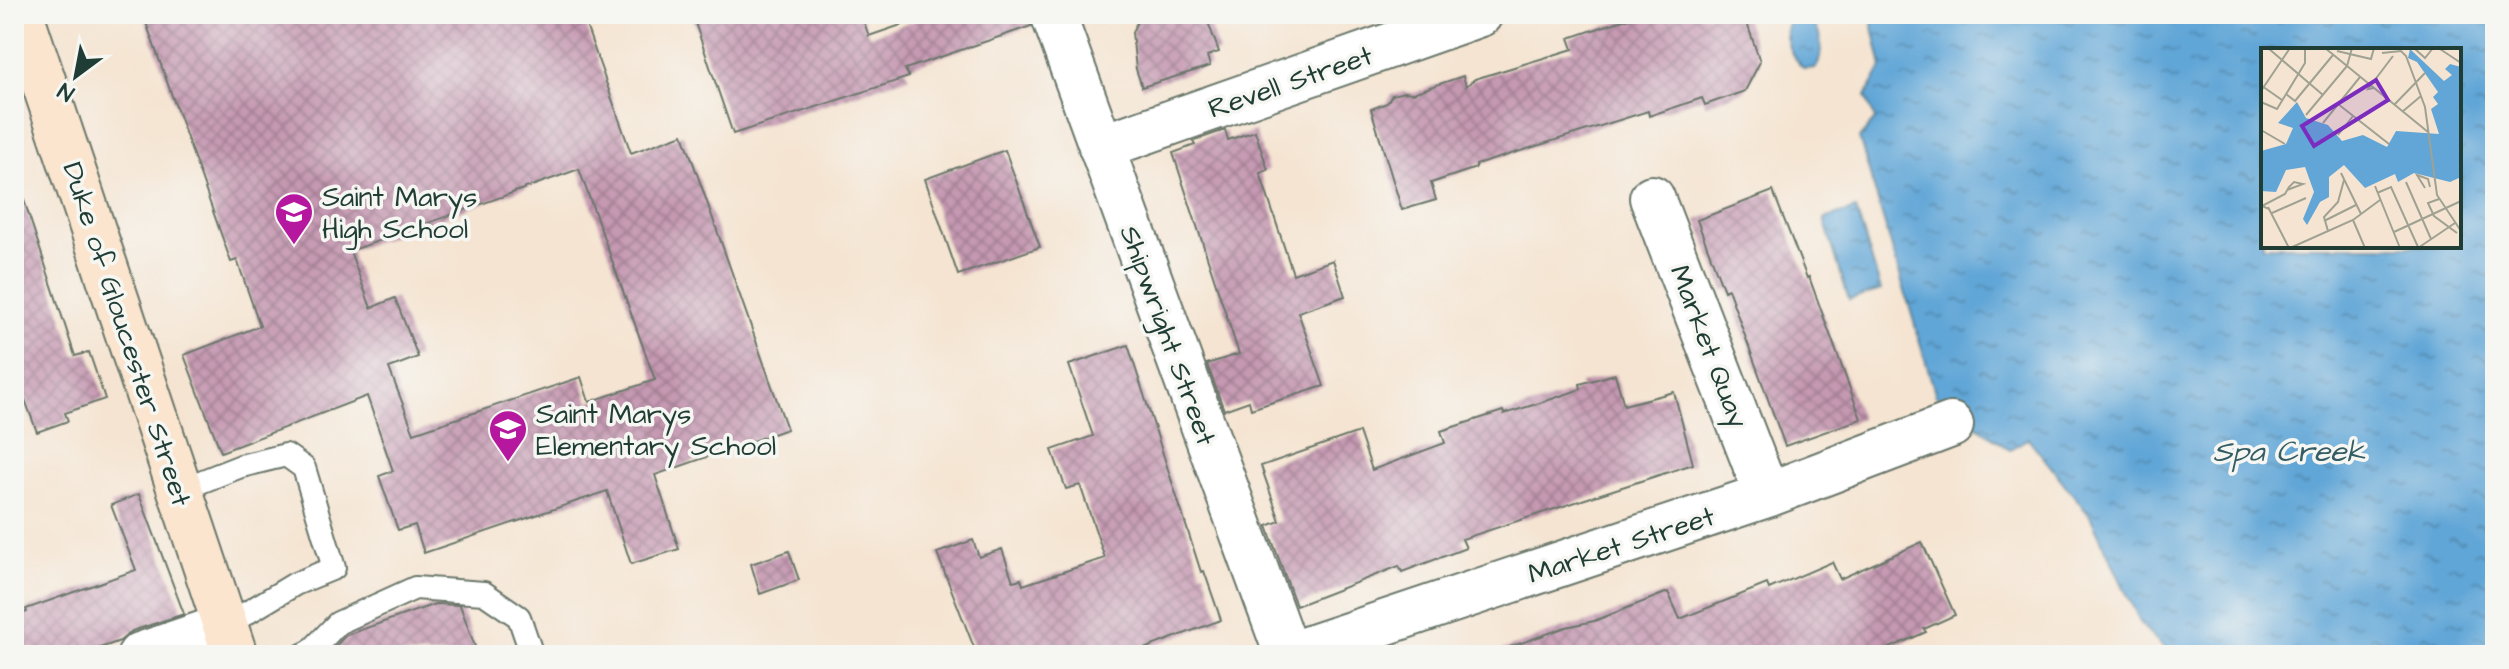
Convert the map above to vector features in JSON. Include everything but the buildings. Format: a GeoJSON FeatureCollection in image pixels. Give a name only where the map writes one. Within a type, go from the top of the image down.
{"type":"FeatureCollection","features":[{"type":"Feature","properties":{"kind":"main road","name":"Duke of Gloucester Street"},"geometry":{"type":"LineString","coordinates":[[21,14],[230,640]]}},
{"type":"Feature","properties":{"kind":"street","name":"Shipwright Street"},"geometry":{"type":"LineString","coordinates":[[1053,14],[1287,655]]}},
{"type":"Feature","properties":{"kind":"street","name":"Revell Street"},"geometry":{"type":"LineString","coordinates":[[1101,147],[1480,14]]}},
{"type":"Feature","properties":{"kind":"street","name":"Market Quay"},"geometry":{"type":"LineString","coordinates":[[1652,198],[1767,495]]}},
{"type":"Feature","properties":{"kind":"street","name":"Market Street"},"geometry":{"type":"LineString","coordinates":[[1287,655],[1767,495],[1951,425]]}},
{"type":"Feature","properties":{"kind":"street"},"geometry":{"type":"LineString","coordinates":[[140,655],[230,640]]}},
{"type":"Feature","properties":{"kind":"lane"},"geometry":{"type":"LineString","coordinates":[[180,490],[241,466],[286,455],[304,468],[334,568],[295,584],[230,640]]}},
{"type":"Feature","properties":{"kind":"lane"},"geometry":{"type":"LineString","coordinates":[[315,653],[338,623],[415,588],[484,593],[519,617],[532,655]]}},
{"type":"Feature","properties":{"kind":"lane"},"geometry":{"type":"LineString","coordinates":[[461,609],[484,593]]}},
{"type":"Feature","properties":{"kind":"water"},"geometry":{"type":"Polygon","coordinates":[[[1796,14],[1811,21],[1819,35],[1821,52],[1816,68],[1804,69],[1787,42],[1787,27],[1796,14]]]}},
{"type":"Feature","properties":{"kind":"water","name":"Spa Creek"},"geometry":{"type":"Polygon","coordinates":[[[1870,14],[2495,14],[2495,655],[2172,655],[2142,626],[2090,516],[2028,438],[2010,450],[1936,396],[1859,138],[1875,120],[1866,96],[1882,67],[1870,14]]]}},
{"type":"Feature","properties":{"kind":"water"},"geometry":{"type":"Polygon","coordinates":[[[1856,209],[1881,290],[1849,300],[1824,219],[1856,209]]]}},
{"type":"Feature","properties":{"kind":"place","name":"Saint Marys High School"},"geometry":{"type":"Point","coordinates":[294,246]}},
{"type":"Feature","properties":{"kind":"place","name":"Saint Marys Elementary School"},"geometry":{"type":"Point","coordinates":[508,463]}}]}
